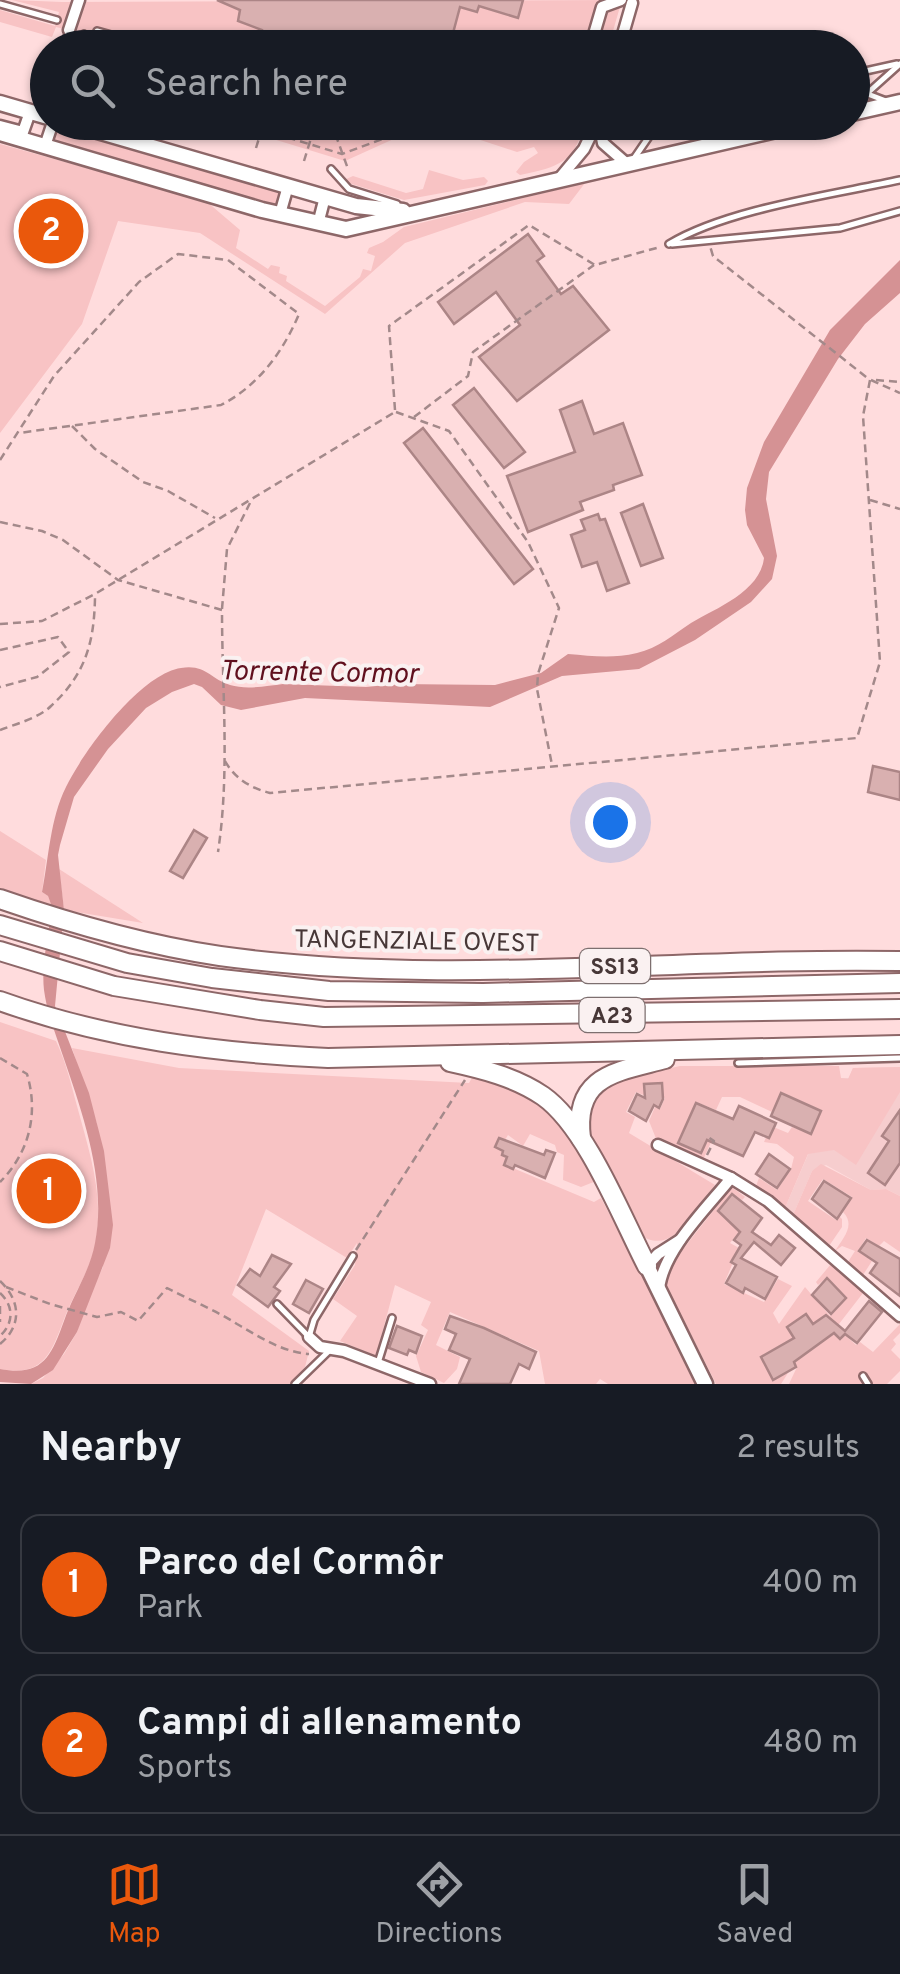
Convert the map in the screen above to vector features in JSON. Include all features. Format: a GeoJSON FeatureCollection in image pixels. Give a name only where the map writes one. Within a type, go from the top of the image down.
{"type":"FeatureCollection","features":[{"type":"Feature","properties":{"kind":"highway","name":"TANGENZIALE OVEST"},"geometry":{"type":"LineString","coordinates":[[0,900],[126,938],[216,955],[330,966],[529,969],[900,961]]}},
{"type":"Feature","properties":{"kind":"highway","name":"A23"},"geometry":{"type":"LineString","coordinates":[[0,925],[128,963],[212,978],[329,991],[483,993],[900,983]]}},
{"type":"Feature","properties":{"kind":"highway","name":"A23"},"geometry":{"type":"LineString","coordinates":[[0,952],[114,986],[324,1017],[900,1008]]}},
{"type":"Feature","properties":{"kind":"highway"},"geometry":{"type":"LineString","coordinates":[[0,1001],[114,1034],[185,1046],[328,1058],[900,1046]]}},
{"type":"Feature","properties":{"kind":"highway"},"geometry":{"type":"LineString","coordinates":[[581,1138],[580,1107],[598,1082],[622,1068],[696,1051]]}},
{"type":"Feature","properties":{"kind":"highway"},"geometry":{"type":"LineString","coordinates":[[425,1055],[506,1077],[542,1095],[581,1138],[632,1237],[656,1267]]}},
{"type":"Feature","properties":{"kind":"street"},"geometry":{"type":"LineString","coordinates":[[69,30],[79,0]]}},
{"type":"Feature","properties":{"kind":"street"},"geometry":{"type":"LineString","coordinates":[[595,30],[602,7],[627,2],[622,30]]}},
{"type":"Feature","properties":{"kind":"street"},"geometry":{"type":"LineString","coordinates":[[0,103],[30,111]]}},
{"type":"Feature","properties":{"kind":"street"},"geometry":{"type":"LineString","coordinates":[[870,107],[897,103]]}},
{"type":"Feature","properties":{"kind":"street"},"geometry":{"type":"LineString","coordinates":[[0,126],[23,132],[30,126]]}},
{"type":"Feature","properties":{"kind":"street"},"geometry":{"type":"LineString","coordinates":[[0,134],[318,224],[360,228],[725,140]]}},
{"type":"Feature","properties":{"kind":"street"},"geometry":{"type":"LineString","coordinates":[[45,140],[45,146]]}},
{"type":"Feature","properties":{"kind":"street"},"geometry":{"type":"LineString","coordinates":[[128,140],[325,197],[380,210],[418,211]]}},
{"type":"Feature","properties":{"kind":"street"},"geometry":{"type":"LineString","coordinates":[[559,179],[589,140]]}},
{"type":"Feature","properties":{"kind":"street"},"geometry":{"type":"LineString","coordinates":[[603,140],[629,164]]}},
{"type":"Feature","properties":{"kind":"street"},"geometry":{"type":"LineString","coordinates":[[280,214],[288,186]]}},
{"type":"Feature","properties":{"kind":"street"},"geometry":{"type":"LineString","coordinates":[[318,224],[325,197]]}},
{"type":"Feature","properties":{"kind":"street"},"geometry":{"type":"LineString","coordinates":[[658,1145],[731,1178],[768,1201],[898,1310]]}},
{"type":"Feature","properties":{"kind":"street"},"geometry":{"type":"LineString","coordinates":[[656,1267],[731,1178]]}},
{"type":"Feature","properties":{"kind":"street"},"geometry":{"type":"LineString","coordinates":[[632,1237],[645,1245],[667,1248]]}},
{"type":"Feature","properties":{"kind":"street"},"geometry":{"type":"LineString","coordinates":[[681,1240],[667,1248],[656,1267],[659,1294],[705,1384]]}},
{"type":"Feature","properties":{"kind":"street"},"geometry":{"type":"LineString","coordinates":[[308,1337],[320,1348],[332,1348],[378,1363],[430,1384]]}},
{"type":"Feature","properties":{"kind":"lane"},"geometry":{"type":"LineString","coordinates":[[0,4],[57,20]]}},
{"type":"Feature","properties":{"kind":"lane"},"geometry":{"type":"LineString","coordinates":[[870,70],[900,64]]}},
{"type":"Feature","properties":{"kind":"lane"},"geometry":{"type":"LineString","coordinates":[[870,90],[900,64]]}},
{"type":"Feature","properties":{"kind":"lane"},"geometry":{"type":"LineString","coordinates":[[870,94],[897,103]]}},
{"type":"Feature","properties":{"kind":"lane"},"geometry":{"type":"LineString","coordinates":[[629,164],[646,140]]}},
{"type":"Feature","properties":{"kind":"lane"},"geometry":{"type":"LineString","coordinates":[[330,169],[349,188],[418,211]]}},
{"type":"Feature","properties":{"kind":"lane"},"geometry":{"type":"LineString","coordinates":[[669,244],[692,230],[724,220],[900,180]]}},
{"type":"Feature","properties":{"kind":"lane"},"geometry":{"type":"LineString","coordinates":[[669,244],[840,228],[900,211]]}},
{"type":"Feature","properties":{"kind":"lane"},"geometry":{"type":"LineString","coordinates":[[738,1063],[900,1058]]}},
{"type":"Feature","properties":{"kind":"lane"},"geometry":{"type":"LineString","coordinates":[[277,1304],[308,1337],[314,1320],[353,1256]]}},
{"type":"Feature","properties":{"kind":"lane"},"geometry":{"type":"LineString","coordinates":[[378,1363],[392,1318]]}},
{"type":"Feature","properties":{"kind":"lane"},"geometry":{"type":"LineString","coordinates":[[295,1384],[332,1348]]}},
{"type":"Feature","properties":{"kind":"lane"},"geometry":{"type":"LineString","coordinates":[[863,1376],[868,1384]]}},
{"type":"Feature","properties":{"kind":"path"},"geometry":{"type":"LineString","coordinates":[[256,148],[258,140]]}},
{"type":"Feature","properties":{"kind":"path"},"geometry":{"type":"LineString","coordinates":[[296,140],[342,154],[378,140]]}},
{"type":"Feature","properties":{"kind":"path"},"geometry":{"type":"LineString","coordinates":[[304,161],[311,140]]}},
{"type":"Feature","properties":{"kind":"path"},"geometry":{"type":"LineString","coordinates":[[337,140],[348,170]]}},
{"type":"Feature","properties":{"kind":"path"},"geometry":{"type":"LineString","coordinates":[[395,412],[389,326],[529,224],[595,265]]}},
{"type":"Feature","properties":{"kind":"path"},"geometry":{"type":"LineString","coordinates":[[707,238],[713,256],[870,380],[900,393]]}},
{"type":"Feature","properties":{"kind":"path"},"geometry":{"type":"LineString","coordinates":[[413,418],[468,376],[474,352],[595,265],[669,244]]}},
{"type":"Feature","properties":{"kind":"path"},"geometry":{"type":"LineString","coordinates":[[0,460],[18,432],[66,362],[139,282],[178,254],[228,260],[299,314],[287,344],[245,392],[221,404],[18,432]]}},
{"type":"Feature","properties":{"kind":"path"},"geometry":{"type":"LineString","coordinates":[[870,380],[900,382]]}},
{"type":"Feature","properties":{"kind":"path"},"geometry":{"type":"LineString","coordinates":[[226,761],[232,773],[244,782],[270,792],[857,738],[880,662],[863,416],[870,380]]}},
{"type":"Feature","properties":{"kind":"path"},"geometry":{"type":"LineString","coordinates":[[0,624],[42,621],[95,594],[395,412],[448,432],[528,542],[559,608],[536,688],[553,767]]}},
{"type":"Feature","properties":{"kind":"path"},"geometry":{"type":"LineString","coordinates":[[71,425],[95,449],[144,482],[218,520]]}},
{"type":"Feature","properties":{"kind":"path"},"geometry":{"type":"LineString","coordinates":[[218,852],[226,761],[222,610],[227,549],[252,498]]}},
{"type":"Feature","properties":{"kind":"path"},"geometry":{"type":"LineString","coordinates":[[869,500],[900,509]]}},
{"type":"Feature","properties":{"kind":"path"},"geometry":{"type":"LineString","coordinates":[[0,522],[64,540],[118,580],[222,610]]}},
{"type":"Feature","properties":{"kind":"path"},"geometry":{"type":"LineString","coordinates":[[0,730],[50,708],[68,686],[90,652],[95,594]]}},
{"type":"Feature","properties":{"kind":"path"},"geometry":{"type":"LineString","coordinates":[[0,650],[58,638],[69,652],[37,677],[0,686]]}},
{"type":"Feature","properties":{"kind":"path"},"geometry":{"type":"LineString","coordinates":[[0,1058],[27,1074],[33,1098],[24,1151],[0,1182]]}},
{"type":"Feature","properties":{"kind":"path"},"geometry":{"type":"LineString","coordinates":[[353,1256],[402,1174],[463,1087],[469,1066]]}},
{"type":"Feature","properties":{"kind":"path"},"geometry":{"type":"LineString","coordinates":[[702,1165],[714,1141],[708,1136]]}},
{"type":"Feature","properties":{"kind":"path"},"geometry":{"type":"LineString","coordinates":[[0,1281],[14,1298],[16,1317],[12,1333],[0,1344]]}},
{"type":"Feature","properties":{"kind":"path"},"geometry":{"type":"LineString","coordinates":[[6,1286],[76,1312],[97,1317],[121,1312],[138,1321],[167,1288],[292,1352],[308,1354],[332,1348]]}},
{"type":"Feature","properties":{"kind":"path"},"geometry":{"type":"LineString","coordinates":[[0,1292],[10,1310],[9,1326],[0,1336]]}},
{"type":"Feature","properties":{"kind":"path"},"geometry":{"type":"LineString","coordinates":[[0,1306],[0,1322]]}},
{"type":"Feature","properties":{"kind":"shaded area"},"geometry":{"type":"Polygon","coordinates":[[[12,0],[622,0],[613,30],[56,27],[30,31],[0,22],[0,10],[55,26],[59,12],[12,0]]]}},
{"type":"Feature","properties":{"kind":"shaded area"},"geometry":{"type":"Polygon","coordinates":[[[96,140],[279,191],[275,206],[52,142],[96,140]]]}},
{"type":"Feature","properties":{"kind":"shaded area"},"geometry":{"type":"Polygon","coordinates":[[[276,140],[391,140],[345,161],[276,140]]]}},
{"type":"Feature","properties":{"kind":"shaded area"},"geometry":{"type":"Polygon","coordinates":[[[481,140],[579,140],[563,161],[520,175],[516,172],[524,162],[538,153],[534,147],[517,152],[481,140]]]}},
{"type":"Feature","properties":{"kind":"shaded area"},"geometry":{"type":"Polygon","coordinates":[[[0,144],[206,201],[240,230],[236,248],[268,269],[271,265],[280,267],[279,273],[287,276],[286,281],[325,306],[360,277],[363,269],[371,271],[375,256],[367,253],[369,248],[404,227],[585,183],[569,204],[525,202],[405,243],[325,314],[200,233],[118,221],[82,324],[0,433],[0,144]]]}},
{"type":"Feature","properties":{"kind":"shaded area"},"geometry":{"type":"Polygon","coordinates":[[[429,170],[463,180],[484,177],[488,181],[485,185],[404,200],[342,181],[353,176],[406,193],[423,189],[429,170]]]}},
{"type":"Feature","properties":{"kind":"shaded area"},"geometry":{"type":"Polygon","coordinates":[[[900,260],[900,293],[865,324],[838,359],[769,472],[766,499],[777,556],[772,579],[751,602],[695,640],[639,669],[562,676],[490,707],[305,698],[241,710],[221,705],[194,684],[146,708],[108,749],[74,797],[60,845],[64,910],[55,1006],[89,1093],[104,1151],[113,1225],[110,1248],[77,1332],[53,1370],[31,1384],[0,1382],[0,1369],[26,1370],[49,1354],[95,1243],[98,1196],[91,1148],[44,990],[52,907],[42,892],[61,799],[74,772],[114,717],[148,684],[181,668],[196,668],[230,685],[243,687],[495,685],[541,673],[568,654],[628,655],[665,641],[746,590],[761,570],[764,558],[747,525],[745,510],[747,488],[764,442],[830,330],[900,260]]]}},
{"type":"Feature","properties":{"kind":"shaded area"},"geometry":{"type":"Polygon","coordinates":[[[0,831],[46,860],[42,892],[52,906],[0,889],[0,831]]]}},
{"type":"Feature","properties":{"kind":"shaded area"},"geometry":{"type":"Polygon","coordinates":[[[59,869],[143,923],[64,910],[59,869]]]}},
{"type":"Feature","properties":{"kind":"shaded area"},"geometry":{"type":"Polygon","coordinates":[[[0,1022],[56,1041],[91,1160],[98,1214],[91,1258],[51,1350],[37,1365],[15,1371],[0,1369],[0,1022]]]}},
{"type":"Feature","properties":{"kind":"shaded area"},"geometry":{"type":"Polygon","coordinates":[[[72,1048],[179,1068],[469,1083],[473,1076],[520,1089],[560,1119],[596,1181],[581,1187],[563,1180],[564,1155],[557,1152],[555,1145],[530,1134],[523,1146],[508,1135],[505,1140],[499,1137],[495,1146],[504,1150],[503,1164],[594,1202],[601,1198],[698,1384],[608,1384],[600,1379],[596,1384],[545,1384],[539,1351],[450,1312],[436,1345],[460,1357],[457,1369],[444,1383],[421,1372],[416,1356],[428,1330],[421,1325],[431,1302],[395,1285],[376,1356],[340,1341],[357,1316],[333,1299],[355,1265],[357,1243],[347,1258],[266,1209],[232,1295],[309,1351],[305,1367],[291,1384],[31,1384],[43,1378],[64,1354],[103,1267],[97,1124],[72,1048]]]}},
{"type":"Feature","properties":{"kind":"shaded area"},"geometry":{"type":"Polygon","coordinates":[[[680,1066],[839,1066],[841,1078],[848,1079],[853,1068],[900,1067],[900,1092],[856,1165],[834,1150],[808,1154],[785,1208],[756,1186],[759,1178],[777,1190],[794,1157],[777,1144],[764,1142],[771,1126],[788,1133],[792,1127],[811,1134],[821,1110],[781,1092],[772,1112],[740,1097],[722,1097],[716,1110],[696,1102],[677,1143],[701,1154],[712,1140],[703,1160],[657,1141],[649,1121],[655,1107],[660,1109],[665,1098],[636,1092],[626,1112],[635,1117],[629,1133],[715,1185],[683,1228],[663,1240],[651,1240],[639,1234],[588,1137],[587,1108],[602,1084],[680,1066]]]}},
{"type":"Feature","properties":{"kind":"shaded area"},"geometry":{"type":"Polygon","coordinates":[[[900,1067],[900,1196],[886,1189],[871,1190],[826,1165],[812,1171],[793,1215],[785,1208],[841,1078],[849,1078],[853,1068],[900,1067]]]}},
{"type":"Feature","properties":{"kind":"shaded area"},"geometry":{"type":"Polygon","coordinates":[[[821,1164],[871,1190],[886,1189],[900,1196],[900,1252],[884,1241],[879,1246],[866,1238],[858,1251],[872,1261],[863,1275],[848,1262],[855,1251],[842,1246],[835,1251],[847,1232],[843,1212],[852,1197],[823,1179],[808,1201],[836,1220],[839,1216],[842,1219],[842,1227],[829,1246],[793,1215],[812,1171],[821,1164]]]}},
{"type":"Feature","properties":{"kind":"shaded area"},"geometry":{"type":"Polygon","coordinates":[[[732,1187],[745,1197],[742,1200],[732,1193],[717,1211],[739,1232],[730,1243],[739,1248],[724,1284],[764,1302],[778,1279],[792,1286],[773,1313],[779,1324],[805,1287],[830,1316],[847,1298],[827,1277],[818,1285],[816,1282],[831,1264],[863,1293],[832,1333],[841,1340],[845,1335],[873,1352],[900,1324],[891,1350],[900,1359],[900,1371],[887,1384],[789,1384],[797,1367],[784,1343],[760,1357],[773,1380],[788,1373],[781,1384],[716,1384],[665,1283],[676,1258],[732,1187]]]}},
{"type":"Feature","properties":{"kind":"building"},"geometry":{"type":"Polygon","coordinates":[[[217,0],[523,0],[518,18],[479,6],[477,12],[460,7],[454,30],[262,30],[238,21],[240,10],[217,0]]]}},
{"type":"Feature","properties":{"kind":"building"},"geometry":{"type":"Polygon","coordinates":[[[528,234],[544,256],[537,261],[561,294],[573,286],[609,330],[517,401],[479,357],[520,325],[496,292],[454,324],[438,302],[528,234]]]}},
{"type":"Feature","properties":{"kind":"building"},"geometry":{"type":"Polygon","coordinates":[[[474,388],[525,452],[504,468],[453,405],[474,388]]]}},
{"type":"Feature","properties":{"kind":"building"},"geometry":{"type":"Polygon","coordinates":[[[582,401],[594,434],[623,423],[642,475],[580,502],[583,510],[528,532],[507,476],[575,452],[560,410],[582,401]]]}},
{"type":"Feature","properties":{"kind":"building"},"geometry":{"type":"Polygon","coordinates":[[[423,428],[533,569],[514,584],[404,443],[423,428]]]}},
{"type":"Feature","properties":{"kind":"building"},"geometry":{"type":"Polygon","coordinates":[[[643,504],[663,558],[641,566],[621,513],[643,504]]]}},
{"type":"Feature","properties":{"kind":"building"},"geometry":{"type":"Polygon","coordinates":[[[598,514],[600,520],[605,519],[629,583],[607,591],[597,562],[582,567],[571,535],[585,530],[581,520],[598,514]]]}},
{"type":"Feature","properties":{"kind":"building"},"geometry":{"type":"Polygon","coordinates":[[[873,766],[900,772],[900,800],[868,792],[873,766]]]}},
{"type":"Feature","properties":{"kind":"building"},"geometry":{"type":"Polygon","coordinates":[[[194,830],[207,838],[183,878],[170,871],[194,830]]]}},
{"type":"Feature","properties":{"kind":"building"},"geometry":{"type":"Polygon","coordinates":[[[662,1083],[663,1099],[659,1108],[654,1105],[646,1121],[629,1111],[637,1094],[645,1098],[644,1084],[662,1083]]]}},
{"type":"Feature","properties":{"kind":"building"},"geometry":{"type":"Polygon","coordinates":[[[781,1093],[821,1111],[811,1134],[771,1116],[781,1093]]]}},
{"type":"Feature","properties":{"kind":"building"},"geometry":{"type":"Polygon","coordinates":[[[696,1103],[733,1119],[739,1106],[776,1123],[769,1138],[755,1132],[743,1156],[707,1140],[701,1153],[678,1143],[696,1103]]]}},
{"type":"Feature","properties":{"kind":"building"},"geometry":{"type":"Polygon","coordinates":[[[900,1110],[900,1163],[885,1185],[868,1173],[889,1141],[882,1136],[900,1110]]]}},
{"type":"Feature","properties":{"kind":"building"},"geometry":{"type":"Polygon","coordinates":[[[499,1138],[544,1155],[546,1150],[555,1153],[545,1178],[515,1165],[513,1169],[504,1165],[507,1157],[495,1147],[499,1138]]]}},
{"type":"Feature","properties":{"kind":"building"},"geometry":{"type":"Polygon","coordinates":[[[769,1154],[790,1169],[777,1188],[756,1174],[769,1154]]]}},
{"type":"Feature","properties":{"kind":"building"},"geometry":{"type":"Polygon","coordinates":[[[824,1181],[851,1198],[837,1219],[812,1199],[824,1181]]]}},
{"type":"Feature","properties":{"kind":"building"},"geometry":{"type":"Polygon","coordinates":[[[732,1194],[762,1218],[752,1232],[771,1245],[779,1235],[795,1248],[781,1265],[754,1242],[741,1258],[777,1277],[765,1299],[726,1283],[736,1265],[731,1262],[741,1245],[734,1240],[740,1232],[718,1211],[732,1194]]]}},
{"type":"Feature","properties":{"kind":"building"},"geometry":{"type":"Polygon","coordinates":[[[867,1240],[900,1259],[900,1296],[870,1273],[877,1263],[859,1251],[867,1240]]]}},
{"type":"Feature","properties":{"kind":"building"},"geometry":{"type":"Polygon","coordinates":[[[272,1255],[291,1264],[274,1287],[280,1291],[268,1307],[238,1285],[250,1269],[260,1276],[272,1255]]]}},
{"type":"Feature","properties":{"kind":"building"},"geometry":{"type":"Polygon","coordinates":[[[827,1278],[846,1298],[831,1314],[812,1295],[827,1278]]]}},
{"type":"Feature","properties":{"kind":"building"},"geometry":{"type":"Polygon","coordinates":[[[306,1280],[323,1289],[309,1313],[293,1304],[306,1280]]]}},
{"type":"Feature","properties":{"kind":"building"},"geometry":{"type":"Polygon","coordinates":[[[869,1301],[882,1312],[857,1343],[845,1334],[840,1339],[834,1333],[794,1362],[796,1367],[773,1380],[761,1357],[794,1338],[787,1327],[806,1314],[813,1324],[826,1315],[845,1331],[869,1301]]]}},
{"type":"Feature","properties":{"kind":"building"},"geometry":{"type":"Polygon","coordinates":[[[450,1316],[536,1352],[529,1369],[519,1364],[510,1384],[459,1384],[470,1359],[449,1350],[456,1334],[445,1329],[450,1316]]]}},
{"type":"Feature","properties":{"kind":"building"},"geometry":{"type":"Polygon","coordinates":[[[397,1326],[422,1336],[416,1353],[409,1350],[407,1355],[389,1348],[397,1326]]]}},
{"type":"Feature","properties":{"kind":"place","name":"Campi di allenamento"},"geometry":{"type":"Point","coordinates":[51,231]}},
{"type":"Feature","properties":{"kind":"place","name":"Parco del Cormôr"},"geometry":{"type":"Point","coordinates":[49,1191]}},
{"type":"Feature","properties":{"kind":"water label","name":"Torrente Cormor"},"geometry":{"type":"Point","coordinates":[319,671]}}]}
